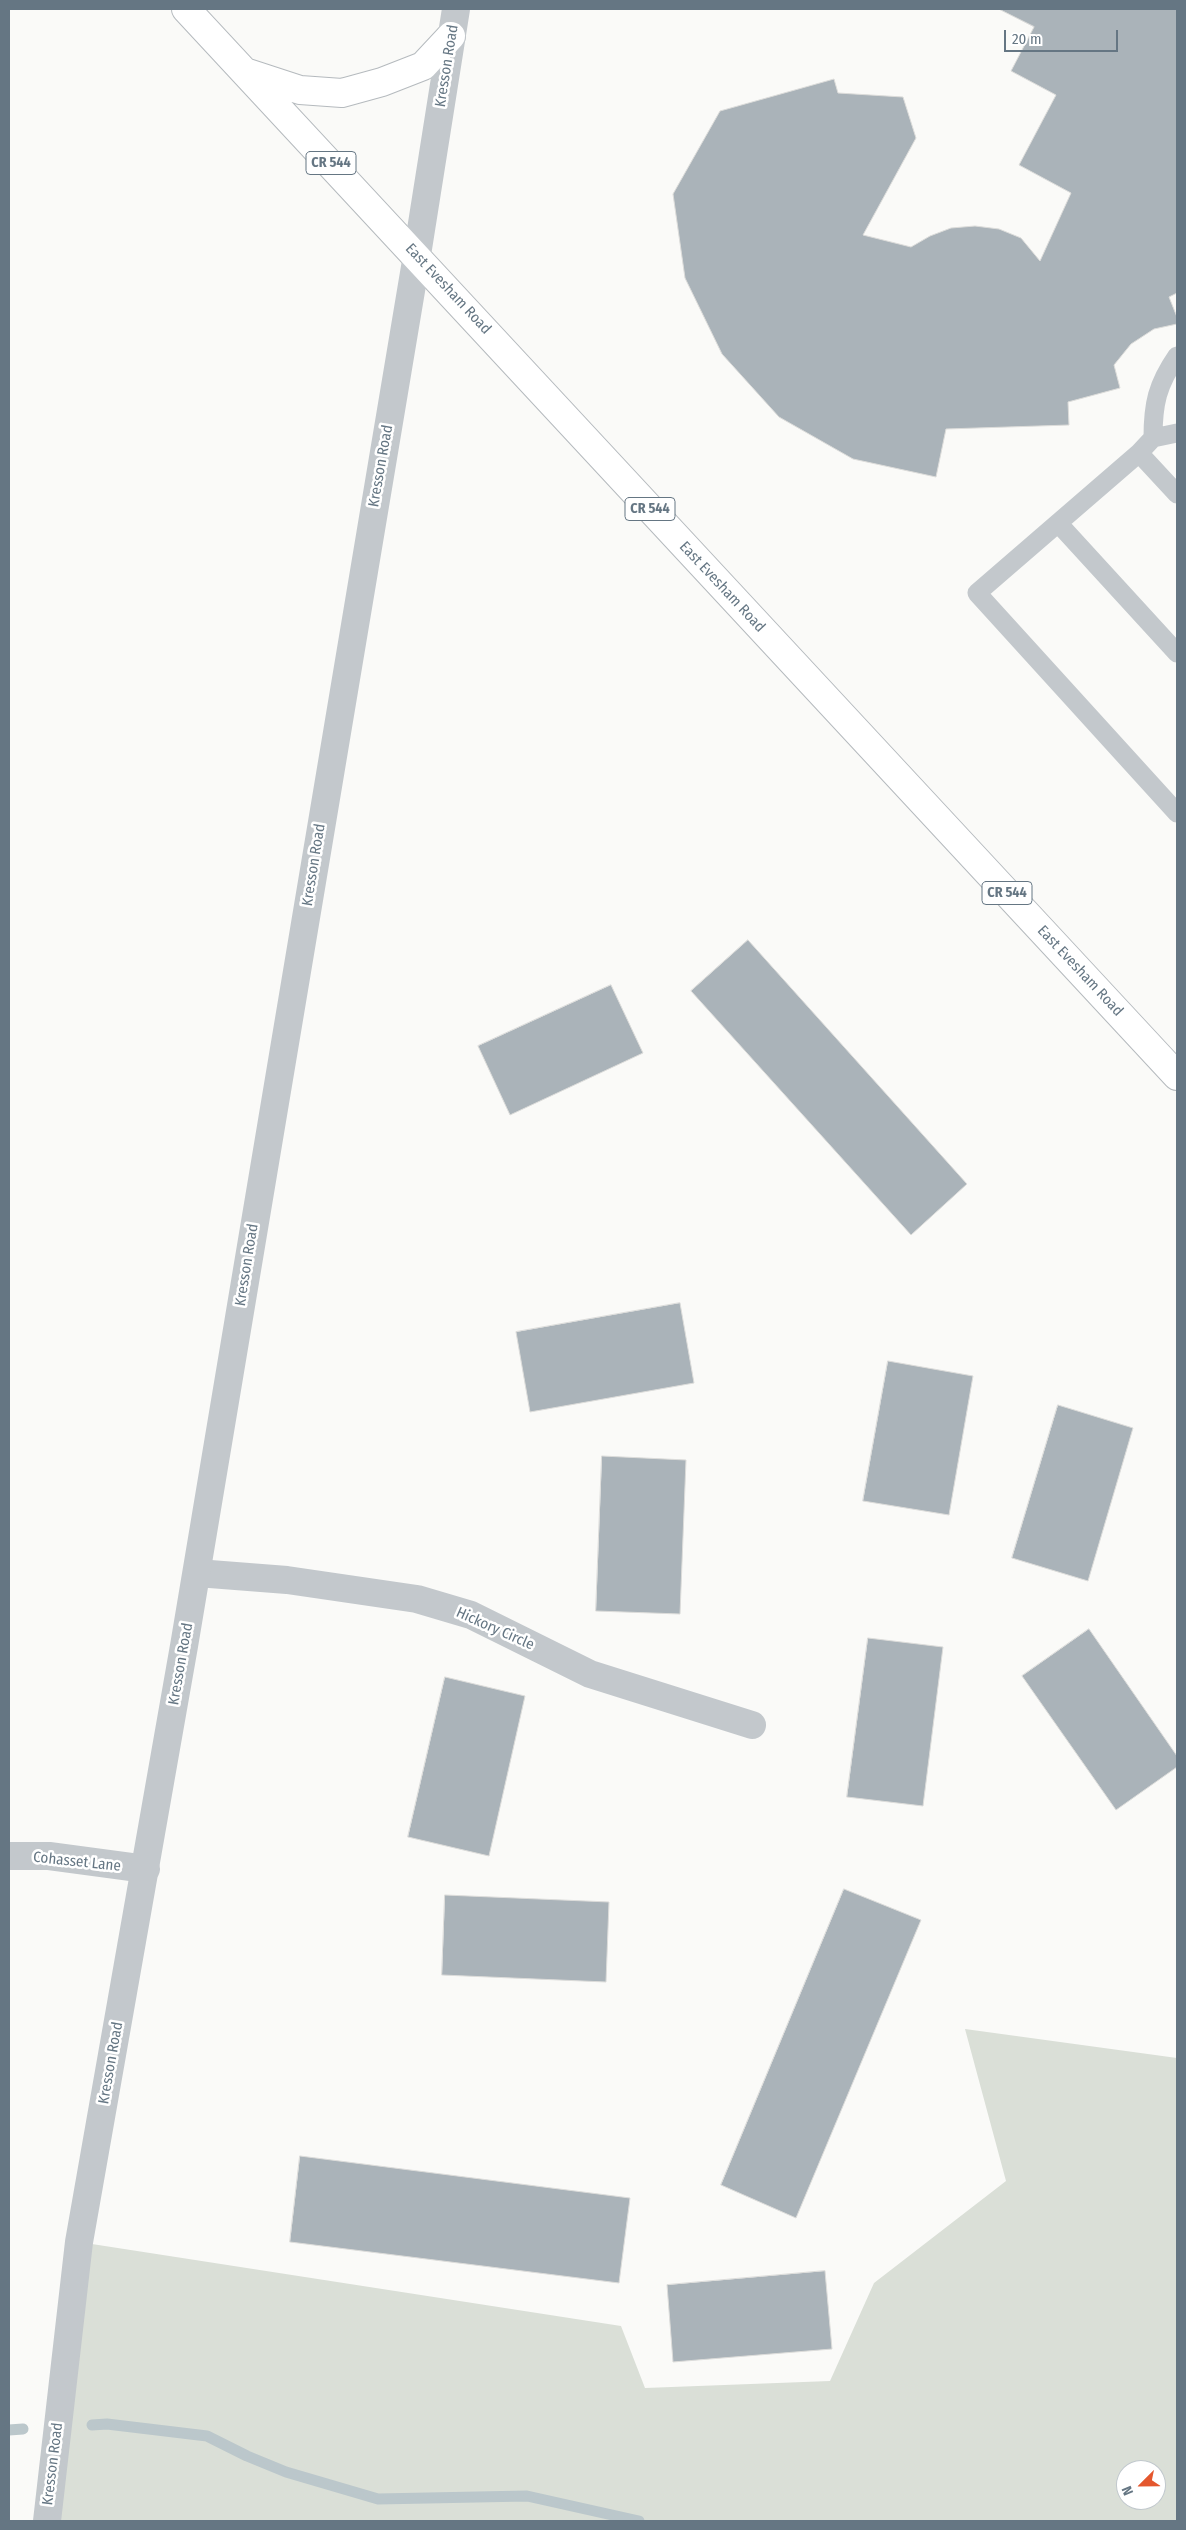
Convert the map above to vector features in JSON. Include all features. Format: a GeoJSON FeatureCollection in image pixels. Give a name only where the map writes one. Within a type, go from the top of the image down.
{"type":"FeatureCollection","features":[{"type":"Feature","properties":{"kind":"main road","name":"East Evesham Road"},"geometry":{"type":"LineString","coordinates":[[186,9],[417,255],[877,755],[1177,1076]]}},
{"type":"Feature","properties":{"kind":"main road"},"geometry":{"type":"LineString","coordinates":[[245,72],[300,90],[342,93],[382,82],[423,66],[451,36]]}},
{"type":"Feature","properties":{"kind":"street","name":"Kresson Road"},"geometry":{"type":"LineString","coordinates":[[47,2521],[79,2242],[146,1869],[196,1573],[417,255],[456,9]]}},
{"type":"Feature","properties":{"kind":"street","name":"Hickory Circle"},"geometry":{"type":"LineString","coordinates":[[196,1573],[287,1580],[417,1598],[471,1615],[590,1674],[752,1725]]}},
{"type":"Feature","properties":{"kind":"street","name":"Cohasset Lane"},"geometry":{"type":"LineString","coordinates":[[9,1856],[49,1856],[146,1869]]}},
{"type":"Feature","properties":{"kind":"lane"},"geometry":{"type":"LineString","coordinates":[[1153,438],[1153,408],[1163,376],[1177,356]]}},
{"type":"Feature","properties":{"kind":"lane"},"geometry":{"type":"LineString","coordinates":[[1177,433],[1153,438],[1139,453],[977,593],[1177,813]]}},
{"type":"Feature","properties":{"kind":"lane"},"geometry":{"type":"LineString","coordinates":[[1139,453],[1177,494]]}},
{"type":"Feature","properties":{"kind":"lane"},"geometry":{"type":"LineString","coordinates":[[1058,523],[1177,653]]}},
{"type":"Feature","properties":{"kind":"shaded area"},"geometry":{"type":"Polygon","coordinates":[[[965,2029],[1177,2058],[1177,2521],[47,2521],[79,2242],[621,2326],[645,2388],[830,2381],[874,2283],[1006,2181],[965,2029]]]}},
{"type":"Feature","properties":{"kind":"building"},"geometry":{"type":"Polygon","coordinates":[[[999,9],[1177,9],[1177,293],[1169,297],[1177,317],[1177,324],[1154,329],[1131,344],[1114,365],[1120,388],[1068,402],[1069,425],[946,429],[936,477],[853,459],[779,417],[722,354],[685,278],[673,194],[720,111],[834,79],[838,93],[903,97],[916,138],[863,235],[911,247],[930,236],[951,228],[975,226],[999,229],[1021,238],[1040,261],[1071,193],[1019,165],[1056,95],[1011,71],[1034,27],[999,9]]]}},
{"type":"Feature","properties":{"kind":"building"},"geometry":{"type":"Polygon","coordinates":[[[748,940],[967,1184],[911,1235],[691,991],[748,940]]]}},
{"type":"Feature","properties":{"kind":"building"},"geometry":{"type":"Polygon","coordinates":[[[611,985],[643,1053],[510,1115],[478,1046],[611,985]]]}},
{"type":"Feature","properties":{"kind":"building"},"geometry":{"type":"Polygon","coordinates":[[[680,1303],[694,1383],[530,1412],[516,1332],[680,1303]]]}},
{"type":"Feature","properties":{"kind":"building"},"geometry":{"type":"Polygon","coordinates":[[[888,1361],[973,1376],[949,1515],[863,1501],[888,1361]]]}},
{"type":"Feature","properties":{"kind":"building"},"geometry":{"type":"Polygon","coordinates":[[[1058,1405],[1133,1428],[1088,1581],[1012,1558],[1058,1405]]]}},
{"type":"Feature","properties":{"kind":"building"},"geometry":{"type":"Polygon","coordinates":[[[602,1456],[686,1460],[680,1614],[596,1611],[602,1456]]]}},
{"type":"Feature","properties":{"kind":"building"},"geometry":{"type":"Polygon","coordinates":[[[1089,1629],[1177,1756],[1177,1767],[1116,1810],[1022,1676],[1089,1629]]]}},
{"type":"Feature","properties":{"kind":"building"},"geometry":{"type":"Polygon","coordinates":[[[868,1638],[943,1647],[923,1806],[847,1797],[868,1638]]]}},
{"type":"Feature","properties":{"kind":"building"},"geometry":{"type":"Polygon","coordinates":[[[445,1677],[525,1696],[489,1856],[408,1837],[445,1677]]]}},
{"type":"Feature","properties":{"kind":"building"},"geometry":{"type":"Polygon","coordinates":[[[844,1889],[921,1920],[796,2218],[721,2185],[844,1889]]]}},
{"type":"Feature","properties":{"kind":"building"},"geometry":{"type":"Polygon","coordinates":[[[445,1895],[609,1902],[606,1982],[442,1975],[445,1895]]]}},
{"type":"Feature","properties":{"kind":"building"},"geometry":{"type":"Polygon","coordinates":[[[300,2156],[630,2198],[619,2283],[290,2242],[300,2156]]]}},
{"type":"Feature","properties":{"kind":"building"},"geometry":{"type":"Polygon","coordinates":[[[825,2271],[832,2349],[673,2362],[667,2285],[825,2271]]]}},
{"type":"Feature","properties":{"kind":"waterway"},"geometry":{"type":"LineString","coordinates":[[92,2425],[107,2424],[207,2436],[247,2456],[286,2472],[378,2499],[527,2496],[639,2521]]}},
{"type":"Feature","properties":{"kind":"waterway"},"geometry":{"type":"LineString","coordinates":[[9,2430],[23,2429]]}}]}
